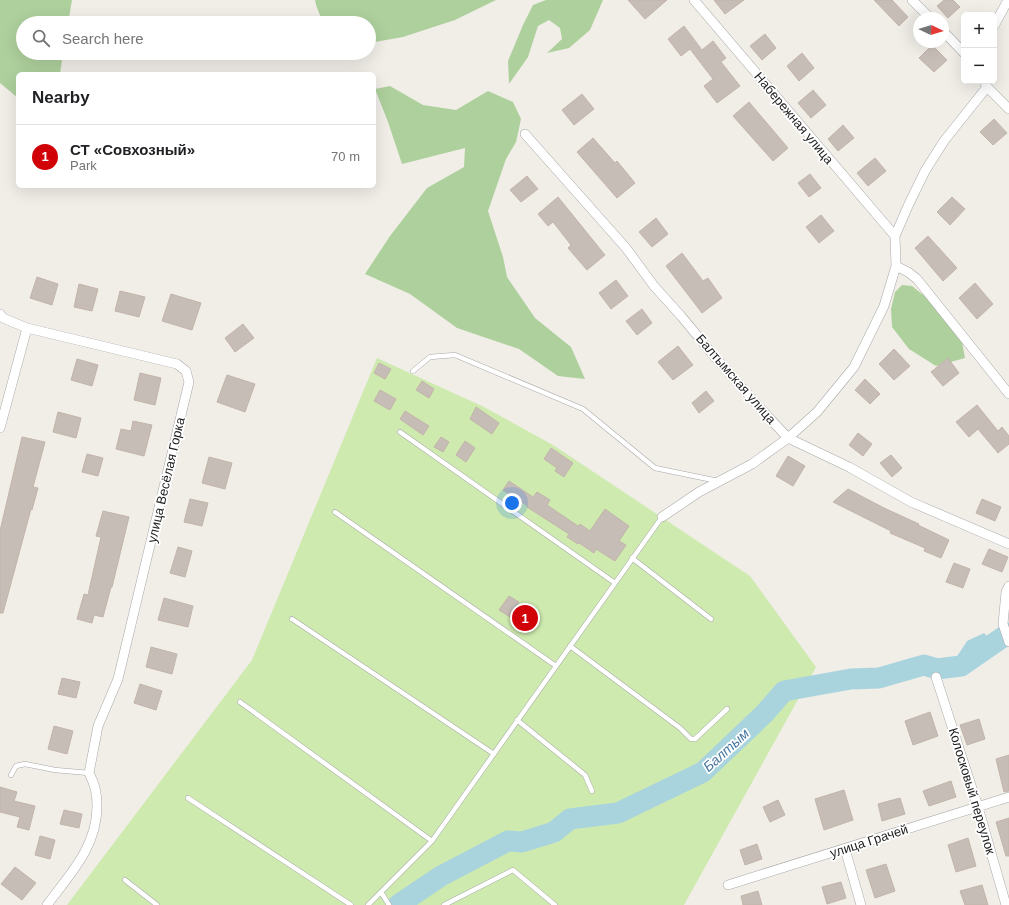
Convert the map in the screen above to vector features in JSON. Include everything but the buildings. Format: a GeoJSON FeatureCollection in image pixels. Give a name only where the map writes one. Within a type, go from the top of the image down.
{"type":"FeatureCollection","features":[{"type":"Feature","properties":{"kind":"street","name":"Набережная улица"},"geometry":{"type":"LineString","coordinates":[[694,0],[895,236]]}},
{"type":"Feature","properties":{"kind":"street"},"geometry":{"type":"LineString","coordinates":[[912,0],[924,12]]}},
{"type":"Feature","properties":{"kind":"street"},"geometry":{"type":"LineString","coordinates":[[997,20],[1008,0]]}},
{"type":"Feature","properties":{"kind":"street"},"geometry":{"type":"LineString","coordinates":[[949,38],[961,50]]}},
{"type":"Feature","properties":{"kind":"street"},"geometry":{"type":"LineString","coordinates":[[662,517],[699,492],[752,464],[788,438],[817,412],[854,366],[884,306],[896,266],[895,236],[925,171],[944,141],[985,84],[1009,109]]}},
{"type":"Feature","properties":{"kind":"street","name":"Балтымская улица"},"geometry":{"type":"LineString","coordinates":[[525,134],[626,248],[654,286],[788,438],[848,467],[911,502],[1009,544]]}},
{"type":"Feature","properties":{"kind":"street"},"geometry":{"type":"LineString","coordinates":[[896,266],[908,272],[917,279],[1009,394]]}},
{"type":"Feature","properties":{"kind":"street","name":"улица Весёлая Горка"},"geometry":{"type":"LineString","coordinates":[[1,316],[27,328],[177,364],[186,371],[189,382],[118,679],[98,726],[89,774]]}},
{"type":"Feature","properties":{"kind":"street"},"geometry":{"type":"LineString","coordinates":[[0,428],[27,328]]}},
{"type":"Feature","properties":{"kind":"street"},"geometry":{"type":"LineString","coordinates":[[1009,586],[1006,592],[1003,624],[1009,642]]}},
{"type":"Feature","properties":{"kind":"street","name":"Колосковый переулок"},"geometry":{"type":"LineString","coordinates":[[936,677],[978,807],[1006,905]]}},
{"type":"Feature","properties":{"kind":"street"},"geometry":{"type":"LineString","coordinates":[[47,905],[84,854],[93,835],[97,820],[97,800],[95,784],[89,774]]}},
{"type":"Feature","properties":{"kind":"street","name":"улица Грачей"},"geometry":{"type":"LineString","coordinates":[[728,885],[1009,797]]}},
{"type":"Feature","properties":{"kind":"street"},"geometry":{"type":"LineString","coordinates":[[845,849],[861,905]]}},
{"type":"Feature","properties":{"kind":"lane"},"geometry":{"type":"LineString","coordinates":[[413,371],[430,357],[455,355],[582,409],[655,468],[720,481]]}},
{"type":"Feature","properties":{"kind":"lane"},"geometry":{"type":"LineString","coordinates":[[400,432],[615,583]]}},
{"type":"Feature","properties":{"kind":"lane"},"geometry":{"type":"LineString","coordinates":[[336,512],[556,666]]}},
{"type":"Feature","properties":{"kind":"lane"},"geometry":{"type":"LineString","coordinates":[[368,905],[432,841],[662,517]]}},
{"type":"Feature","properties":{"kind":"lane"},"geometry":{"type":"LineString","coordinates":[[632,558],[711,619]]}},
{"type":"Feature","properties":{"kind":"lane"},"geometry":{"type":"LineString","coordinates":[[292,619],[494,754]]}},
{"type":"Feature","properties":{"kind":"lane"},"geometry":{"type":"LineString","coordinates":[[570,646],[680,728],[691,739],[695,739],[727,709]]}},
{"type":"Feature","properties":{"kind":"lane"},"geometry":{"type":"LineString","coordinates":[[240,702],[432,841]]}},
{"type":"Feature","properties":{"kind":"lane"},"geometry":{"type":"LineString","coordinates":[[517,720],[585,775],[592,791]]}},
{"type":"Feature","properties":{"kind":"lane"},"geometry":{"type":"LineString","coordinates":[[11,775],[16,766],[25,764],[55,770],[89,774]]}},
{"type":"Feature","properties":{"kind":"lane"},"geometry":{"type":"LineString","coordinates":[[188,798],[351,905]]}},
{"type":"Feature","properties":{"kind":"lane"},"geometry":{"type":"LineString","coordinates":[[444,905],[513,870],[555,905]]}},
{"type":"Feature","properties":{"kind":"lane"},"geometry":{"type":"LineString","coordinates":[[125,880],[157,905]]}},
{"type":"Feature","properties":{"kind":"lane"},"geometry":{"type":"LineString","coordinates":[[381,892],[389,905]]}},
{"type":"Feature","properties":{"kind":"green space"},"geometry":{"type":"Polygon","coordinates":[[[0,0],[72,0],[69,16],[16,16],[16,60],[62,60],[60,72],[16,72],[16,96],[0,83],[0,0]]]}},
{"type":"Feature","properties":{"kind":"green space"},"geometry":{"type":"Polygon","coordinates":[[[315,0],[496,0],[455,20],[403,37],[376,42],[376,16],[320,16],[315,0]]]}},
{"type":"Feature","properties":{"kind":"green space"},"geometry":{"type":"Polygon","coordinates":[[[546,0],[603,0],[590,30],[569,48],[547,53],[562,39],[560,28],[549,20],[538,26],[528,57],[509,84],[508,61],[523,25],[533,5],[546,0]]]}},
{"type":"Feature","properties":{"kind":"green space"},"geometry":{"type":"Polygon","coordinates":[[[390,86],[423,105],[456,110],[488,91],[513,102],[521,119],[516,142],[506,159],[488,211],[503,257],[507,277],[535,318],[571,347],[585,379],[558,376],[519,349],[457,328],[410,294],[365,274],[390,236],[427,188],[464,167],[465,148],[402,164],[376,89],[390,86]]]}},
{"type":"Feature","properties":{"kind":"green space"},"geometry":{"type":"Polygon","coordinates":[[[902,285],[912,286],[927,298],[962,342],[965,358],[936,366],[909,349],[892,327],[891,309],[895,292],[902,285]]]}},
{"type":"Feature","properties":{"kind":"green space"},"geometry":{"type":"Polygon","coordinates":[[[377,358],[484,407],[553,445],[750,576],[816,667],[684,905],[67,905],[252,660],[377,358]]]}},
{"type":"Feature","properties":{"kind":"water"},"geometry":{"type":"Polygon","coordinates":[[[984,633],[997,647],[987,659],[966,675],[956,658],[967,641],[984,633]]]}},
{"type":"Feature","properties":{"kind":"waterway","name":"Балтым"},"geometry":{"type":"LineString","coordinates":[[398,905],[441,876],[508,841],[522,842],[554,832],[570,819],[618,813],[703,772],[765,713],[784,691],[851,679],[879,678],[924,665],[937,669],[961,666],[1009,633]]}},
{"type":"Feature","properties":{"kind":"place","name":"СТ «Совхозный»"},"geometry":{"type":"Point","coordinates":[525,618]}}]}
